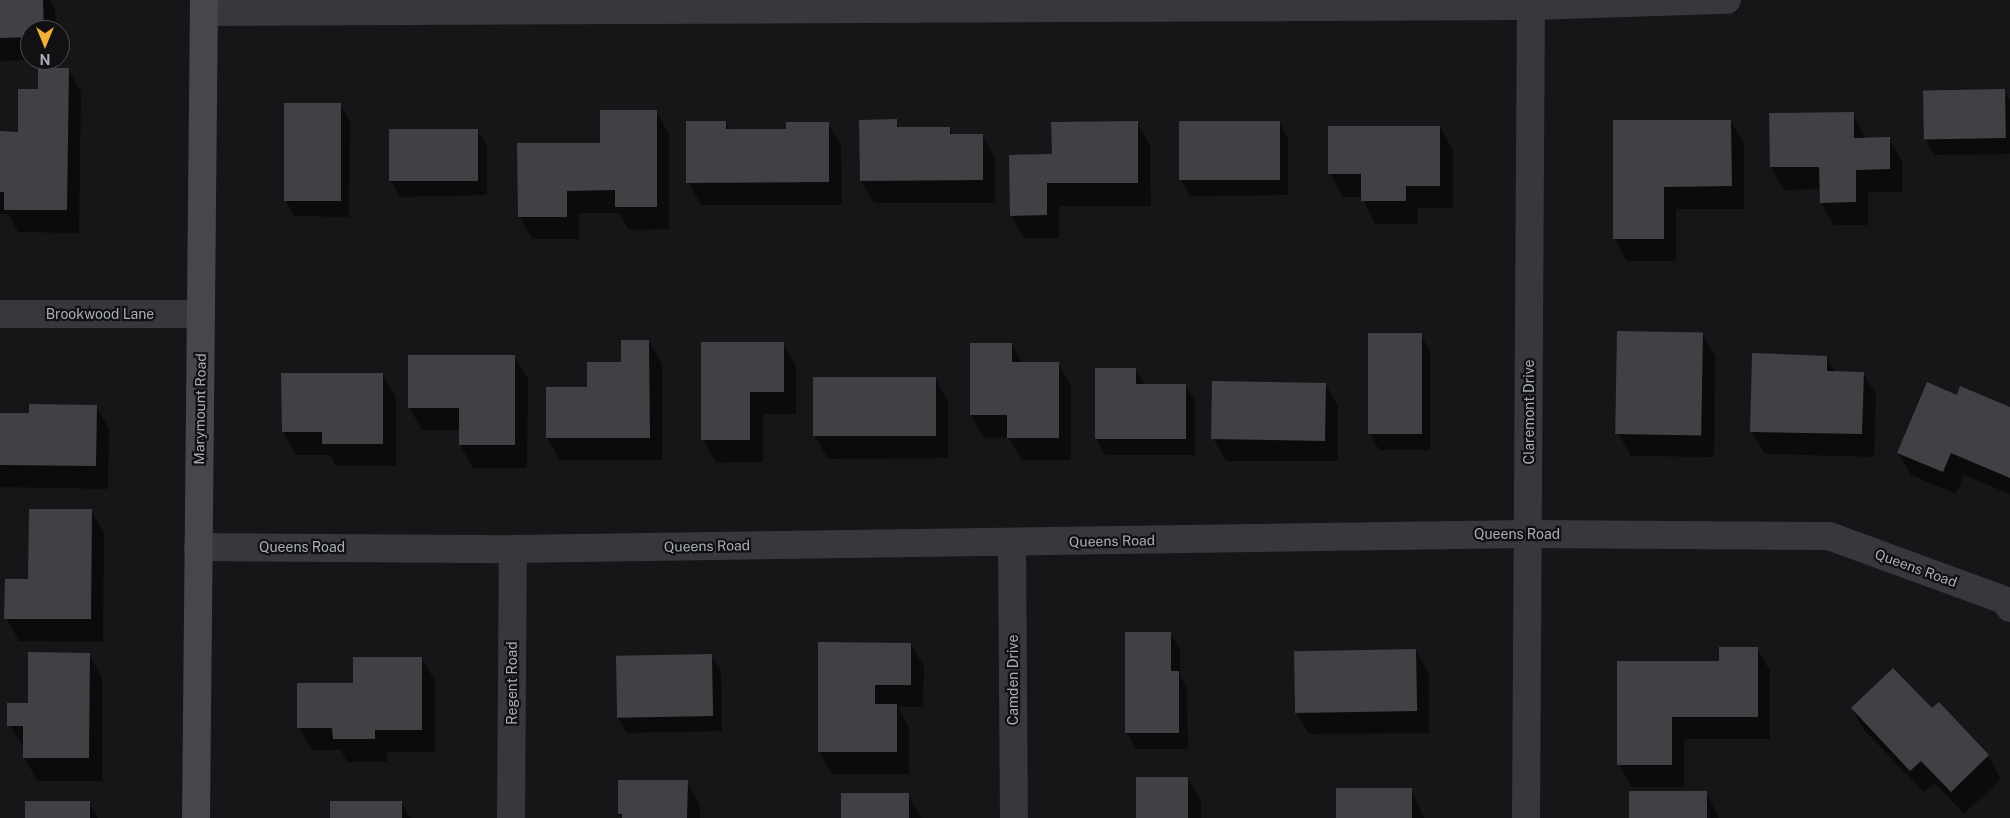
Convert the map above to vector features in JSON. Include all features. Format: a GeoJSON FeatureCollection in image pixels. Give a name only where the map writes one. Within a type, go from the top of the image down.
{"type":"FeatureCollection","features":[{"type":"Feature","properties":{"kind":"street"},"geometry":{"type":"LineString","coordinates":[[204,6],[1531,6],[1726,0]]}},
{"type":"Feature","properties":{"kind":"street","name":"Marymount Road"},"geometry":{"type":"LineString","coordinates":[[196,818],[204,6]]}},
{"type":"Feature","properties":{"kind":"street","name":"Claremont Drive"},"geometry":{"type":"LineString","coordinates":[[1526,818],[1531,6]]}},
{"type":"Feature","properties":{"kind":"street","name":"Brookwood Lane"},"geometry":{"type":"LineString","coordinates":[[0,314],[201,314]]}},
{"type":"Feature","properties":{"kind":"street","name":"Queens Road"},"geometry":{"type":"LineString","coordinates":[[198,547],[513,549],[1529,534],[1828,536],[2004,600],[2010,608]]}},
{"type":"Feature","properties":{"kind":"street","name":"Camden Drive"},"geometry":{"type":"LineString","coordinates":[[1012,542],[1014,818]]}},
{"type":"Feature","properties":{"kind":"street","name":"Regent Road"},"geometry":{"type":"LineString","coordinates":[[511,818],[513,549]]}},
{"type":"Feature","properties":{"kind":"building"},"geometry":{"type":"Polygon","coordinates":[[[0,0],[43,0],[44,20],[20,20],[20,37],[0,38],[0,0]]]}},
{"type":"Feature","properties":{"kind":"building"},"geometry":{"type":"Polygon","coordinates":[[[38,70],[69,70],[67,210],[4,210],[4,192],[0,192],[0,131],[18,132],[18,89],[38,89],[38,70]]]}},
{"type":"Feature","properties":{"kind":"building"},"geometry":{"type":"Polygon","coordinates":[[[2005,89],[2006,138],[1924,139],[1923,90],[2005,89]]]}},
{"type":"Feature","properties":{"kind":"building"},"geometry":{"type":"Polygon","coordinates":[[[284,103],[341,103],[341,201],[284,201],[284,103]]]}},
{"type":"Feature","properties":{"kind":"building"},"geometry":{"type":"Polygon","coordinates":[[[600,110],[657,110],[657,207],[615,207],[615,190],[567,191],[567,217],[518,217],[517,143],[600,143],[600,110]]]}},
{"type":"Feature","properties":{"kind":"building"},"geometry":{"type":"Polygon","coordinates":[[[1854,112],[1854,138],[1890,137],[1890,169],[1856,170],[1856,202],[1820,203],[1819,167],[1770,167],[1769,113],[1854,112]]]}},
{"type":"Feature","properties":{"kind":"building"},"geometry":{"type":"Polygon","coordinates":[[[897,119],[897,127],[950,127],[950,134],[983,134],[983,180],[860,181],[859,120],[897,119]]]}},
{"type":"Feature","properties":{"kind":"building"},"geometry":{"type":"Polygon","coordinates":[[[1613,120],[1731,120],[1732,186],[1664,187],[1664,239],[1613,239],[1613,120]]]}},
{"type":"Feature","properties":{"kind":"building"},"geometry":{"type":"Polygon","coordinates":[[[686,121],[726,121],[726,129],[786,129],[786,122],[829,122],[829,182],[686,183],[686,121]]]}},
{"type":"Feature","properties":{"kind":"building"},"geometry":{"type":"Polygon","coordinates":[[[1138,121],[1138,183],[1047,183],[1047,215],[1010,216],[1009,155],[1052,154],[1051,122],[1138,121]]]}},
{"type":"Feature","properties":{"kind":"building"},"geometry":{"type":"Polygon","coordinates":[[[1179,121],[1280,121],[1280,180],[1179,180],[1179,121]]]}},
{"type":"Feature","properties":{"kind":"building"},"geometry":{"type":"Polygon","coordinates":[[[1328,126],[1440,126],[1440,186],[1406,186],[1406,201],[1361,201],[1361,174],[1328,174],[1328,126]]]}},
{"type":"Feature","properties":{"kind":"building"},"geometry":{"type":"Polygon","coordinates":[[[389,129],[478,129],[478,181],[389,181],[389,129]]]}},
{"type":"Feature","properties":{"kind":"building"},"geometry":{"type":"Polygon","coordinates":[[[1617,331],[1703,333],[1701,435],[1615,434],[1617,331]]]}},
{"type":"Feature","properties":{"kind":"building"},"geometry":{"type":"Polygon","coordinates":[[[1368,333],[1422,333],[1422,434],[1368,434],[1368,333]]]}},
{"type":"Feature","properties":{"kind":"building"},"geometry":{"type":"Polygon","coordinates":[[[621,340],[649,340],[650,438],[546,438],[546,387],[587,387],[587,362],[621,362],[621,340]]]}},
{"type":"Feature","properties":{"kind":"building"},"geometry":{"type":"Polygon","coordinates":[[[701,342],[784,342],[784,392],[750,392],[750,440],[701,440],[701,342]]]}},
{"type":"Feature","properties":{"kind":"building"},"geometry":{"type":"Polygon","coordinates":[[[970,343],[1012,343],[1012,362],[1059,362],[1059,438],[1007,438],[1007,415],[970,415],[970,343]]]}},
{"type":"Feature","properties":{"kind":"building"},"geometry":{"type":"Polygon","coordinates":[[[1752,353],[1827,356],[1827,371],[1864,372],[1862,434],[1750,432],[1752,353]]]}},
{"type":"Feature","properties":{"kind":"building"},"geometry":{"type":"Polygon","coordinates":[[[408,355],[515,355],[515,445],[459,445],[459,408],[408,408],[408,355]]]}},
{"type":"Feature","properties":{"kind":"building"},"geometry":{"type":"Polygon","coordinates":[[[1095,368],[1136,368],[1136,384],[1186,384],[1186,439],[1095,439],[1095,368]]]}},
{"type":"Feature","properties":{"kind":"building"},"geometry":{"type":"Polygon","coordinates":[[[281,373],[383,373],[383,444],[322,444],[322,432],[282,432],[281,373]]]}},
{"type":"Feature","properties":{"kind":"building"},"geometry":{"type":"Polygon","coordinates":[[[813,377],[936,377],[936,436],[813,436],[813,377]]]}},
{"type":"Feature","properties":{"kind":"building"},"geometry":{"type":"Polygon","coordinates":[[[1212,381],[1326,383],[1325,441],[1211,439],[1212,381]]]}},
{"type":"Feature","properties":{"kind":"building"},"geometry":{"type":"Polygon","coordinates":[[[1927,382],[1957,395],[1960,386],[2010,407],[2010,478],[1951,453],[1943,472],[1897,453],[1927,382]]]}},
{"type":"Feature","properties":{"kind":"building"},"geometry":{"type":"Polygon","coordinates":[[[29,404],[97,405],[96,466],[0,465],[0,413],[29,413],[29,404]]]}},
{"type":"Feature","properties":{"kind":"building"},"geometry":{"type":"Polygon","coordinates":[[[29,509],[92,509],[91,619],[4,619],[5,579],[28,579],[29,509]]]}},
{"type":"Feature","properties":{"kind":"building"},"geometry":{"type":"Polygon","coordinates":[[[1125,632],[1171,632],[1171,671],[1179,671],[1179,733],[1125,733],[1125,632]]]}},
{"type":"Feature","properties":{"kind":"building"},"geometry":{"type":"Polygon","coordinates":[[[818,642],[911,643],[911,685],[875,685],[875,704],[897,704],[897,752],[818,752],[818,642]]]}},
{"type":"Feature","properties":{"kind":"building"},"geometry":{"type":"Polygon","coordinates":[[[1719,647],[1758,647],[1758,717],[1672,717],[1672,765],[1617,765],[1617,661],[1719,661],[1719,647]]]}},
{"type":"Feature","properties":{"kind":"building"},"geometry":{"type":"Polygon","coordinates":[[[1416,649],[1417,711],[1295,713],[1294,651],[1416,649]]]}},
{"type":"Feature","properties":{"kind":"building"},"geometry":{"type":"Polygon","coordinates":[[[28,652],[90,653],[89,758],[23,758],[23,726],[7,726],[7,703],[28,703],[28,652]]]}},
{"type":"Feature","properties":{"kind":"building"},"geometry":{"type":"Polygon","coordinates":[[[712,654],[713,716],[617,718],[616,656],[712,654]]]}},
{"type":"Feature","properties":{"kind":"building"},"geometry":{"type":"Polygon","coordinates":[[[353,657],[422,657],[422,730],[375,730],[375,739],[333,739],[332,728],[297,728],[297,683],[353,683],[353,657]]]}},
{"type":"Feature","properties":{"kind":"building"},"geometry":{"type":"Polygon","coordinates":[[[1893,668],[1932,708],[1939,702],[1989,755],[1951,792],[1921,761],[1910,771],[1851,708],[1893,668]]]}},
{"type":"Feature","properties":{"kind":"building"},"geometry":{"type":"Polygon","coordinates":[[[1136,777],[1188,777],[1188,818],[1136,818],[1136,777]]]}},
{"type":"Feature","properties":{"kind":"building"},"geometry":{"type":"Polygon","coordinates":[[[618,780],[688,780],[687,818],[622,818],[622,814],[618,814],[618,780]]]}},
{"type":"Feature","properties":{"kind":"building"},"geometry":{"type":"Polygon","coordinates":[[[1336,788],[1412,788],[1412,818],[1336,818],[1336,788]]]}},
{"type":"Feature","properties":{"kind":"building"},"geometry":{"type":"Polygon","coordinates":[[[1629,791],[1707,791],[1707,818],[1629,818],[1629,791]]]}},
{"type":"Feature","properties":{"kind":"building"},"geometry":{"type":"Polygon","coordinates":[[[841,793],[909,793],[909,818],[841,818],[841,793]]]}},
{"type":"Feature","properties":{"kind":"building"},"geometry":{"type":"Polygon","coordinates":[[[25,801],[90,801],[90,818],[25,818],[25,801]]]}},
{"type":"Feature","properties":{"kind":"building"},"geometry":{"type":"Polygon","coordinates":[[[330,801],[402,801],[402,818],[330,818],[330,801]]]}}]}
